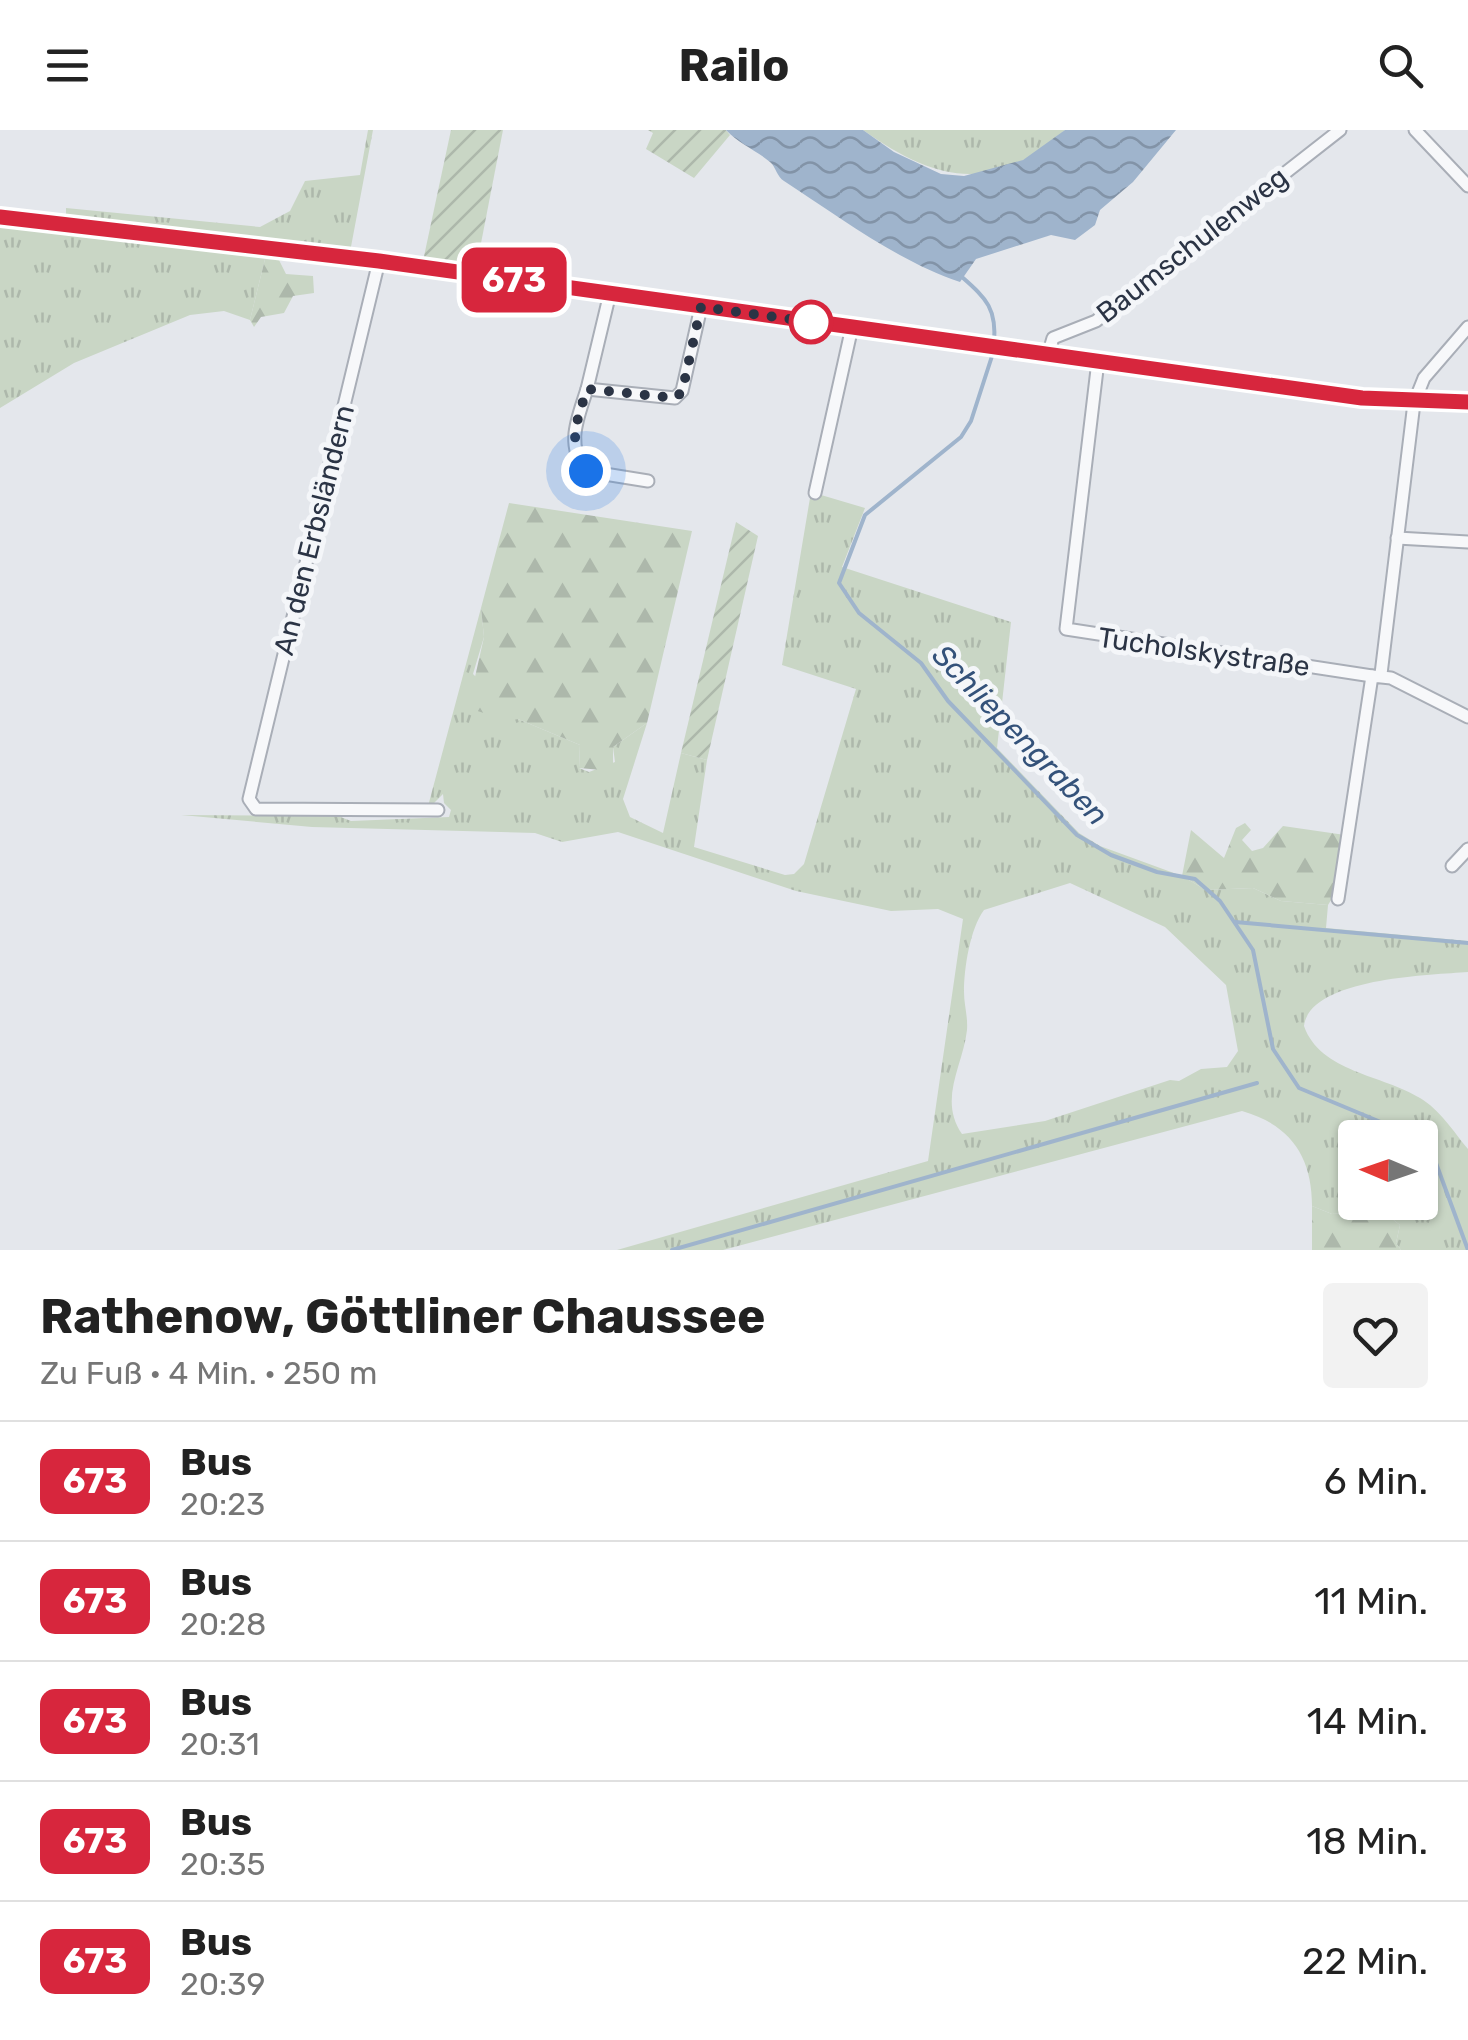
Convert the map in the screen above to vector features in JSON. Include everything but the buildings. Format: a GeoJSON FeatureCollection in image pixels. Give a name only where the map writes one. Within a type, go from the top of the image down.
{"type":"FeatureCollection","features":[{"type":"Feature","properties":{"kind":"street","name":"Baumschulenweg"},"geometry":{"type":"LineString","coordinates":[[1048,355],[1053,338],[1096,320],[1340,130]]}},
{"type":"Feature","properties":{"kind":"street"},"geometry":{"type":"LineString","coordinates":[[1415,130],[1468,186]]}},
{"type":"Feature","properties":{"kind":"street"},"geometry":{"type":"LineString","coordinates":[[0,217],[379,261],[1414,403],[1468,402]]}},
{"type":"Feature","properties":{"kind":"street","name":"An den Erbsländern"},"geometry":{"type":"LineString","coordinates":[[379,261],[249,799],[256,809],[438,810]]}},
{"type":"Feature","properties":{"kind":"street"},"geometry":{"type":"LineString","coordinates":[[610,293],[573,436],[576,457],[586,471],[648,481]]}},
{"type":"Feature","properties":{"kind":"street"},"geometry":{"type":"LineString","coordinates":[[587,389],[675,398],[682,392],[701,307]]}},
{"type":"Feature","properties":{"kind":"street"},"geometry":{"type":"LineString","coordinates":[[815,492],[852,327]]}},
{"type":"Feature","properties":{"kind":"street"},"geometry":{"type":"LineString","coordinates":[[1338,900],[1377,675],[1414,403],[1424,378],[1468,327]]}},
{"type":"Feature","properties":{"kind":"street","name":"Tucholskystraße"},"geometry":{"type":"LineString","coordinates":[[1098,361],[1066,628],[1377,675],[1468,717]]}},
{"type":"Feature","properties":{"kind":"street"},"geometry":{"type":"LineString","coordinates":[[1396,538],[1468,542]]}},
{"type":"Feature","properties":{"kind":"street"},"geometry":{"type":"LineString","coordinates":[[1452,866],[1468,850]]}},
{"type":"Feature","properties":{"kind":"green space"},"geometry":{"type":"Polygon","coordinates":[[[368,130],[373,130],[350,252],[66,217],[66,208],[260,227],[290,211],[305,181],[360,175],[368,130]]]}},
{"type":"Feature","properties":{"kind":"green space"},"geometry":{"type":"Polygon","coordinates":[[[451,130],[503,130],[476,269],[423,261],[451,130]]]}},
{"type":"Feature","properties":{"kind":"green space"},"geometry":{"type":"Polygon","coordinates":[[[648,130],[726,130],[730,135],[694,178],[646,149],[653,133],[648,130]]]}},
{"type":"Feature","properties":{"kind":"green space"},"geometry":{"type":"Polygon","coordinates":[[[863,130],[1065,130],[1013,165],[964,174],[915,161],[863,130]]]}},
{"type":"Feature","properties":{"kind":"green space"},"geometry":{"type":"Polygon","coordinates":[[[0,222],[362,264],[366,268],[265,259],[250,320],[224,311],[190,315],[74,363],[0,408],[0,222]]]}},
{"type":"Feature","properties":{"kind":"green space"},"geometry":{"type":"Polygon","coordinates":[[[265,259],[279,260],[286,274],[313,276],[314,293],[293,296],[284,313],[261,317],[254,327],[250,320],[265,259]]]}},
{"type":"Feature","properties":{"kind":"green space"},"geometry":{"type":"Polygon","coordinates":[[[811,492],[865,508],[842,567],[1011,622],[997,748],[1079,833],[1100,846],[1182,876],[1206,890],[1253,888],[1281,901],[1328,905],[1326,928],[1468,941],[1468,972],[1401,978],[1348,989],[1311,1010],[1304,1026],[1312,1041],[1338,1063],[1427,1103],[1468,1149],[1468,1250],[1401,1250],[1396,1243],[1400,1225],[1394,1220],[1438,1220],[1438,1120],[1338,1120],[1338,1214],[1332,1214],[1312,1206],[1303,1158],[1286,1134],[1242,1111],[723,1250],[617,1250],[928,1161],[963,919],[938,909],[891,911],[796,891],[618,832],[562,842],[535,833],[312,827],[181,815],[338,816],[351,821],[449,817],[451,810],[444,803],[443,794],[427,810],[481,608],[484,637],[473,674],[518,719],[580,745],[579,768],[589,772],[615,762],[613,747],[647,723],[623,799],[630,817],[663,833],[681,753],[707,760],[694,847],[785,875],[794,874],[804,864],[856,689],[782,665],[811,492]],[[1070,883],[984,910],[975,927],[967,961],[967,1030],[952,1095],[955,1121],[962,1134],[1045,1121],[1170,1080],[1179,1081],[1201,1069],[1227,1067],[1238,1051],[1226,985],[1165,927],[1070,883]]]}},
{"type":"Feature","properties":{"kind":"green space"},"geometry":{"type":"Polygon","coordinates":[[[509,503],[692,531],[647,723],[613,747],[613,771],[579,768],[580,745],[518,719],[509,721],[468,708],[484,637],[481,608],[509,503]]]}},
{"type":"Feature","properties":{"kind":"green space"},"geometry":{"type":"Polygon","coordinates":[[[736,522],[758,536],[707,760],[681,753],[736,522]]]}},
{"type":"Feature","properties":{"kind":"green space"},"geometry":{"type":"Polygon","coordinates":[[[1245,823],[1251,830],[1242,840],[1252,851],[1263,848],[1283,826],[1345,835],[1336,892],[1328,905],[1281,901],[1253,888],[1206,890],[1182,876],[1191,830],[1224,858],[1236,828],[1245,823]]]}},
{"type":"Feature","properties":{"kind":"green space"},"geometry":{"type":"Polygon","coordinates":[[[1312,1206],[1338,1214],[1338,1220],[1394,1220],[1400,1225],[1396,1243],[1401,1250],[1312,1250],[1312,1206]]]}},
{"type":"Feature","properties":{"kind":"water"},"geometry":{"type":"Polygon","coordinates":[[[726,130],[863,130],[894,152],[941,174],[964,176],[1023,160],[1065,130],[1176,130],[1133,182],[1100,210],[1095,225],[1075,240],[1051,235],[976,259],[960,282],[891,250],[847,223],[782,179],[770,162],[726,130]]]}},
{"type":"Feature","properties":{"kind":"waterway","name":"Schliepengraben"},"geometry":{"type":"LineString","coordinates":[[962,277],[989,306],[994,344]]}},
{"type":"Feature","properties":{"kind":"waterway","name":"Schliepengraben"},"geometry":{"type":"LineString","coordinates":[[993,353],[971,421],[961,437],[865,515],[839,583],[859,613],[921,663],[948,701],[1077,835],[1111,855],[1157,872],[1195,879],[1220,901],[1253,950],[1273,1049],[1299,1088],[1376,1120]]}},
{"type":"Feature","properties":{"kind":"waterway"},"geometry":{"type":"LineString","coordinates":[[1235,922],[1468,943]]}},
{"type":"Feature","properties":{"kind":"waterway"},"geometry":{"type":"LineString","coordinates":[[672,1250],[1257,1083]]}},
{"type":"Feature","properties":{"kind":"waterway","name":"Schliepengraben"},"geometry":{"type":"LineString","coordinates":[[1438,1169],[1468,1250]]}},
{"type":"Feature","properties":{"kind":"bus line","name":"673"},"geometry":{"type":"LineString","coordinates":[[0,217],[379,261],[1362,398],[1424,404],[1468,402]]}},
{"type":"Feature","properties":{"kind":"route"},"geometry":{"type":"LineString","coordinates":[[586,471],[576,457],[573,436],[587,389],[675,398],[682,392],[701,307],[819,323],[811,322]]}}]}
